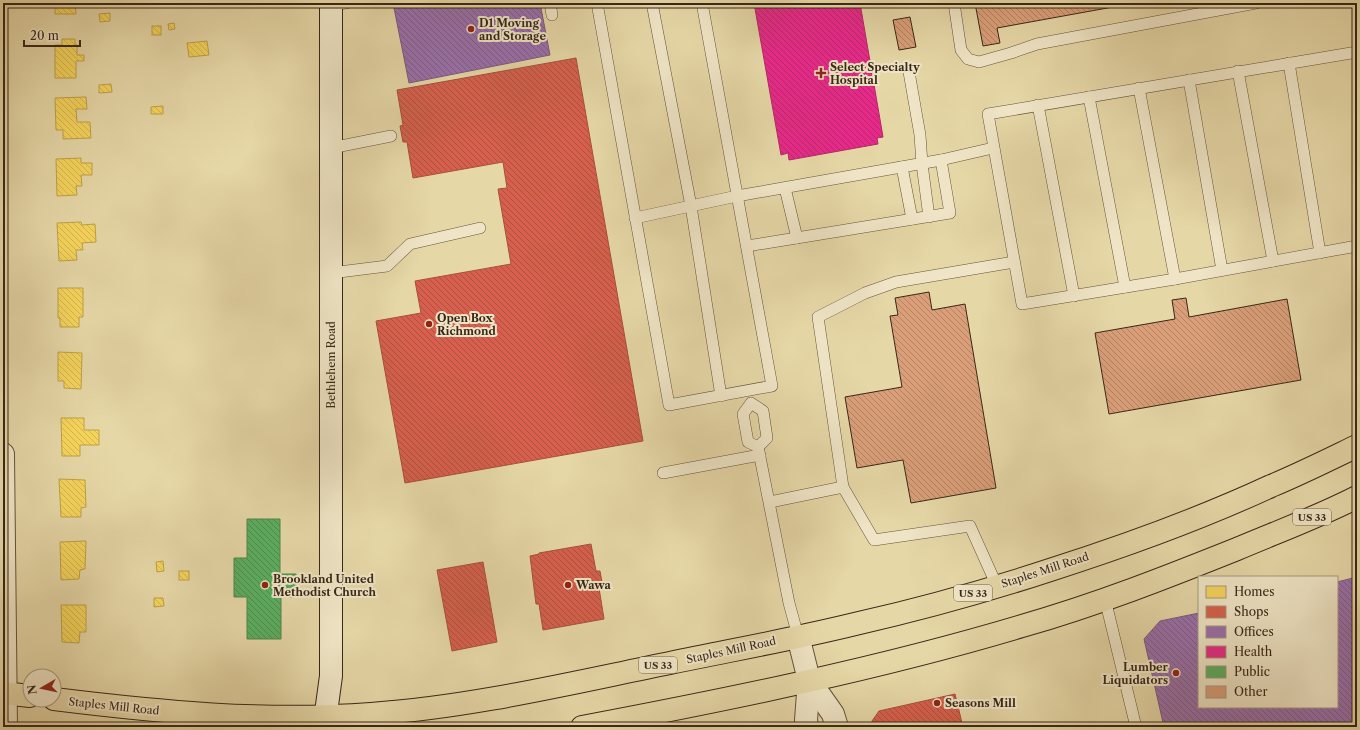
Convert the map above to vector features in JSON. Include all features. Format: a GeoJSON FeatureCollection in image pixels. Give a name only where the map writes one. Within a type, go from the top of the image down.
{"type":"FeatureCollection","features":[{"type":"Feature","properties":{"kind":"main road","name":"Staples Mill Road"},"geometry":{"type":"LineString","coordinates":[[62,700],[194,714],[272,717],[325,722],[371,714],[476,702],[525,693],[852,625],[898,614],[997,586],[1050,570],[1158,532],[1270,487],[1357,446]]}},
{"type":"Feature","properties":{"kind":"main road","name":"US 33"},"geometry":{"type":"LineString","coordinates":[[582,727],[759,692],[905,658],[1024,626],[1158,581],[1271,535],[1357,497]]}},
{"type":"Feature","properties":{"kind":"main road"},"geometry":{"type":"LineString","coordinates":[[4,693],[22,695]]}},
{"type":"Feature","properties":{"kind":"street","name":"Bethlehem Road"},"geometry":{"type":"LineString","coordinates":[[325,722],[331,676],[331,148],[336,4]]}},
{"type":"Feature","properties":{"kind":"street"},"geometry":{"type":"LineString","coordinates":[[3,454],[4,693],[6,727]]}},
{"type":"Feature","properties":{"kind":"street"},"geometry":{"type":"LineString","coordinates":[[798,636],[810,680],[833,714],[837,727]]}},
{"type":"Feature","properties":{"kind":"street"},"geometry":{"type":"LineString","coordinates":[[807,727],[806,720],[810,680]]}},
{"type":"Feature","properties":{"kind":"lane"},"geometry":{"type":"LineString","coordinates":[[550,3],[552,14]]}},
{"type":"Feature","properties":{"kind":"lane"},"geometry":{"type":"LineString","coordinates":[[597,3],[670,405],[772,386],[702,3]]}},
{"type":"Feature","properties":{"kind":"lane"},"geometry":{"type":"LineString","coordinates":[[652,3],[691,206],[721,396]]}},
{"type":"Feature","properties":{"kind":"lane"},"geometry":{"type":"LineString","coordinates":[[954,3],[961,50],[968,59],[979,62],[1037,44],[1256,3]]}},
{"type":"Feature","properties":{"kind":"lane"},"geometry":{"type":"LineString","coordinates":[[1357,52],[988,114],[1022,304],[1175,279],[1357,246]]}},
{"type":"Feature","properties":{"kind":"lane"},"geometry":{"type":"LineString","coordinates":[[1288,63],[1320,252]]}},
{"type":"Feature","properties":{"kind":"lane"},"geometry":{"type":"LineString","coordinates":[[1238,71],[1273,261]]}},
{"type":"Feature","properties":{"kind":"lane"},"geometry":{"type":"LineString","coordinates":[[909,72],[920,135],[929,217]]}},
{"type":"Feature","properties":{"kind":"lane"},"geometry":{"type":"LineString","coordinates":[[1189,80],[1222,270]]}},
{"type":"Feature","properties":{"kind":"lane"},"geometry":{"type":"LineString","coordinates":[[1139,88],[1175,279]]}},
{"type":"Feature","properties":{"kind":"lane"},"geometry":{"type":"LineString","coordinates":[[1089,97],[1125,287]]}},
{"type":"Feature","properties":{"kind":"lane"},"geometry":{"type":"LineString","coordinates":[[1038,105],[1074,296]]}},
{"type":"Feature","properties":{"kind":"lane"},"geometry":{"type":"LineString","coordinates":[[331,148],[391,136]]}},
{"type":"Feature","properties":{"kind":"lane"},"geometry":{"type":"LineString","coordinates":[[635,218],[737,196],[922,164],[993,148]]}},
{"type":"Feature","properties":{"kind":"lane"},"geometry":{"type":"LineString","coordinates":[[747,246],[950,213],[941,160]]}},
{"type":"Feature","properties":{"kind":"lane"},"geometry":{"type":"LineString","coordinates":[[902,167],[912,219]]}},
{"type":"Feature","properties":{"kind":"lane"},"geometry":{"type":"LineString","coordinates":[[785,188],[797,238]]}},
{"type":"Feature","properties":{"kind":"lane"},"geometry":{"type":"LineString","coordinates":[[331,273],[387,266],[410,244],[480,228]]}},
{"type":"Feature","properties":{"kind":"lane"},"geometry":{"type":"LineString","coordinates":[[997,586],[970,526],[874,540],[843,487],[818,317],[865,293],[896,282],[1014,262]]}},
{"type":"Feature","properties":{"kind":"lane"},"geometry":{"type":"LineString","coordinates":[[663,473],[759,451],[767,438],[763,411],[751,403],[748,391]]}},
{"type":"Feature","properties":{"kind":"lane"},"geometry":{"type":"LineString","coordinates":[[751,403],[743,414],[748,442],[759,451],[789,603],[798,636]]}},
{"type":"Feature","properties":{"kind":"lane"},"geometry":{"type":"LineString","coordinates":[[770,502],[843,487]]}},
{"type":"Feature","properties":{"kind":"lane"},"geometry":{"type":"LineString","coordinates":[[1105,599],[1136,727]]}},
{"type":"Feature","properties":{"kind":"building: Homes"},"geometry":{"type":"Polygon","coordinates":[[[55,3],[75,3],[76,14],[55,14],[55,3]]]}},
{"type":"Feature","properties":{"kind":"building: Homes"},"geometry":{"type":"Polygon","coordinates":[[[110,13],[110,21],[100,22],[99,14],[110,13]]]}},
{"type":"Feature","properties":{"kind":"building: Homes"},"geometry":{"type":"Polygon","coordinates":[[[174,23],[175,29],[169,30],[168,24],[174,23]]]}},
{"type":"Feature","properties":{"kind":"building: Homes"},"geometry":{"type":"Polygon","coordinates":[[[152,26],[161,26],[161,35],[152,35],[152,26]]]}},
{"type":"Feature","properties":{"kind":"building: Homes"},"geometry":{"type":"Polygon","coordinates":[[[62,39],[75,39],[75,45],[77,45],[77,55],[84,55],[84,61],[76,61],[76,78],[55,78],[55,45],[62,45],[62,39]]]}},
{"type":"Feature","properties":{"kind":"building: Homes"},"geometry":{"type":"Polygon","coordinates":[[[207,41],[209,55],[189,57],[187,43],[207,41]]]}},
{"type":"Feature","properties":{"kind":"building: Homes"},"geometry":{"type":"Polygon","coordinates":[[[111,84],[112,92],[99,93],[99,85],[111,84]]]}},
{"type":"Feature","properties":{"kind":"building: Homes"},"geometry":{"type":"Polygon","coordinates":[[[86,97],[87,109],[76,109],[77,122],[90,122],[91,138],[63,139],[63,130],[56,130],[55,98],[86,97]]]}},
{"type":"Feature","properties":{"kind":"building: Homes"},"geometry":{"type":"Polygon","coordinates":[[[163,106],[163,114],[151,114],[151,107],[163,106]]]}},
{"type":"Feature","properties":{"kind":"building: Homes"},"geometry":{"type":"Polygon","coordinates":[[[81,158],[81,163],[92,163],[92,175],[81,175],[82,186],[76,186],[77,195],[57,196],[56,159],[81,158]]]}},
{"type":"Feature","properties":{"kind":"building: Homes"},"geometry":{"type":"Polygon","coordinates":[[[81,222],[82,225],[95,224],[96,242],[82,243],[83,250],[76,250],[77,260],[59,261],[57,223],[81,222]]]}},
{"type":"Feature","properties":{"kind":"building: Homes"},"geometry":{"type":"Polygon","coordinates":[[[58,288],[83,288],[83,317],[79,317],[79,327],[60,327],[60,318],[58,318],[58,288]]]}},
{"type":"Feature","properties":{"kind":"building: Homes"},"geometry":{"type":"Polygon","coordinates":[[[58,352],[82,353],[81,389],[64,388],[64,381],[58,381],[58,352]]]}},
{"type":"Feature","properties":{"kind":"building: Homes"},"geometry":{"type":"Polygon","coordinates":[[[61,418],[84,418],[84,430],[99,430],[99,445],[80,445],[80,456],[62,456],[61,418]]]}},
{"type":"Feature","properties":{"kind":"building: Homes"},"geometry":{"type":"Polygon","coordinates":[[[59,479],[85,480],[86,507],[81,508],[81,517],[61,517],[59,479]]]}},
{"type":"Feature","properties":{"kind":"building: Homes"},"geometry":{"type":"Polygon","coordinates":[[[86,541],[85,569],[80,570],[79,579],[61,580],[60,542],[86,541]]]}},
{"type":"Feature","properties":{"kind":"building: Homes"},"geometry":{"type":"Polygon","coordinates":[[[163,561],[164,571],[157,572],[156,562],[163,561]]]}},
{"type":"Feature","properties":{"kind":"building: Homes"},"geometry":{"type":"Polygon","coordinates":[[[179,571],[189,571],[189,580],[179,580],[179,571]]]}},
{"type":"Feature","properties":{"kind":"building: Homes"},"geometry":{"type":"Polygon","coordinates":[[[154,598],[163,598],[164,606],[154,607],[154,598]]]}},
{"type":"Feature","properties":{"kind":"building: Homes"},"geometry":{"type":"Polygon","coordinates":[[[61,605],[86,605],[86,632],[80,632],[79,643],[62,642],[61,605]]]}},
{"type":"Feature","properties":{"kind":"building: Shops"},"geometry":{"type":"Polygon","coordinates":[[[576,58],[643,441],[405,483],[376,321],[421,313],[415,281],[511,264],[498,189],[507,188],[503,162],[413,178],[407,142],[403,142],[400,126],[403,125],[397,90],[576,58]]]}},
{"type":"Feature","properties":{"kind":"building: Shops","name":"Wawa"},"geometry":{"type":"Polygon","coordinates":[[[591,544],[596,571],[600,571],[603,588],[599,588],[604,619],[543,630],[539,604],[536,604],[530,556],[539,553],[591,544]]]}},
{"type":"Feature","properties":{"kind":"building: Shops"},"geometry":{"type":"Polygon","coordinates":[[[483,562],[497,642],[452,651],[437,570],[483,562]]]}},
{"type":"Feature","properties":{"kind":"building: Shops","name":"Seasons Mill"},"geometry":{"type":"Polygon","coordinates":[[[955,694],[963,727],[873,727],[872,721],[879,711],[955,694]]]}},
{"type":"Feature","properties":{"kind":"building: Offices","name":"D1 Moving and Storage"},"geometry":{"type":"Polygon","coordinates":[[[393,3],[540,3],[550,55],[409,83],[393,3]]]}},
{"type":"Feature","properties":{"kind":"building: Offices","name":"Lumber Liquidators"},"geometry":{"type":"Polygon","coordinates":[[[1357,577],[1357,727],[1164,727],[1144,639],[1160,621],[1198,613],[1198,708],[1338,708],[1338,582],[1357,577]]]}},
{"type":"Feature","properties":{"kind":"building: Health"},"geometry":{"type":"Polygon","coordinates":[[[754,3],[860,3],[883,137],[877,138],[878,144],[789,160],[788,153],[781,155],[754,3]]]}},
{"type":"Feature","properties":{"kind":"building: Public","name":"Brookland United Methodist Church"},"geometry":{"type":"Polygon","coordinates":[[[247,519],[280,519],[280,574],[296,574],[296,597],[281,597],[281,639],[247,639],[247,597],[234,597],[234,558],[247,558],[247,519]]]}},
{"type":"Feature","properties":{"kind":"building: Other"},"geometry":{"type":"Polygon","coordinates":[[[975,3],[1135,3],[997,28],[1000,43],[983,46],[975,3]]]}},
{"type":"Feature","properties":{"kind":"building: Other"},"geometry":{"type":"Polygon","coordinates":[[[910,17],[916,47],[899,50],[893,20],[910,17]]]}},
{"type":"Feature","properties":{"kind":"building: Other"},"geometry":{"type":"Polygon","coordinates":[[[929,292],[932,310],[965,304],[996,488],[911,503],[903,460],[857,468],[845,397],[902,387],[890,316],[898,315],[895,298],[929,292]]]}},
{"type":"Feature","properties":{"kind":"building: Other"},"geometry":{"type":"Polygon","coordinates":[[[1186,298],[1189,317],[1287,299],[1301,380],[1109,414],[1095,333],[1175,319],[1172,300],[1186,298]]]}},
{"type":"Feature","properties":{"kind":"place","name":"D1 Moving and Storage"},"geometry":{"type":"Point","coordinates":[471,29]}},
{"type":"Feature","properties":{"kind":"place","name":"Select Specialty Hospital"},"geometry":{"type":"Point","coordinates":[821,73]}},
{"type":"Feature","properties":{"kind":"place","name":"Open Box Richmond"},"geometry":{"type":"Point","coordinates":[429,324]}},
{"type":"Feature","properties":{"kind":"place","name":"Brookland United Methodist Church"},"geometry":{"type":"Point","coordinates":[265,585]}},
{"type":"Feature","properties":{"kind":"place","name":"Wawa"},"geometry":{"type":"Point","coordinates":[568,585]}},
{"type":"Feature","properties":{"kind":"place","name":"Lumber Liquidators"},"geometry":{"type":"Point","coordinates":[1176,673]}},
{"type":"Feature","properties":{"kind":"place","name":"Seasons Mill"},"geometry":{"type":"Point","coordinates":[937,703]}}]}
